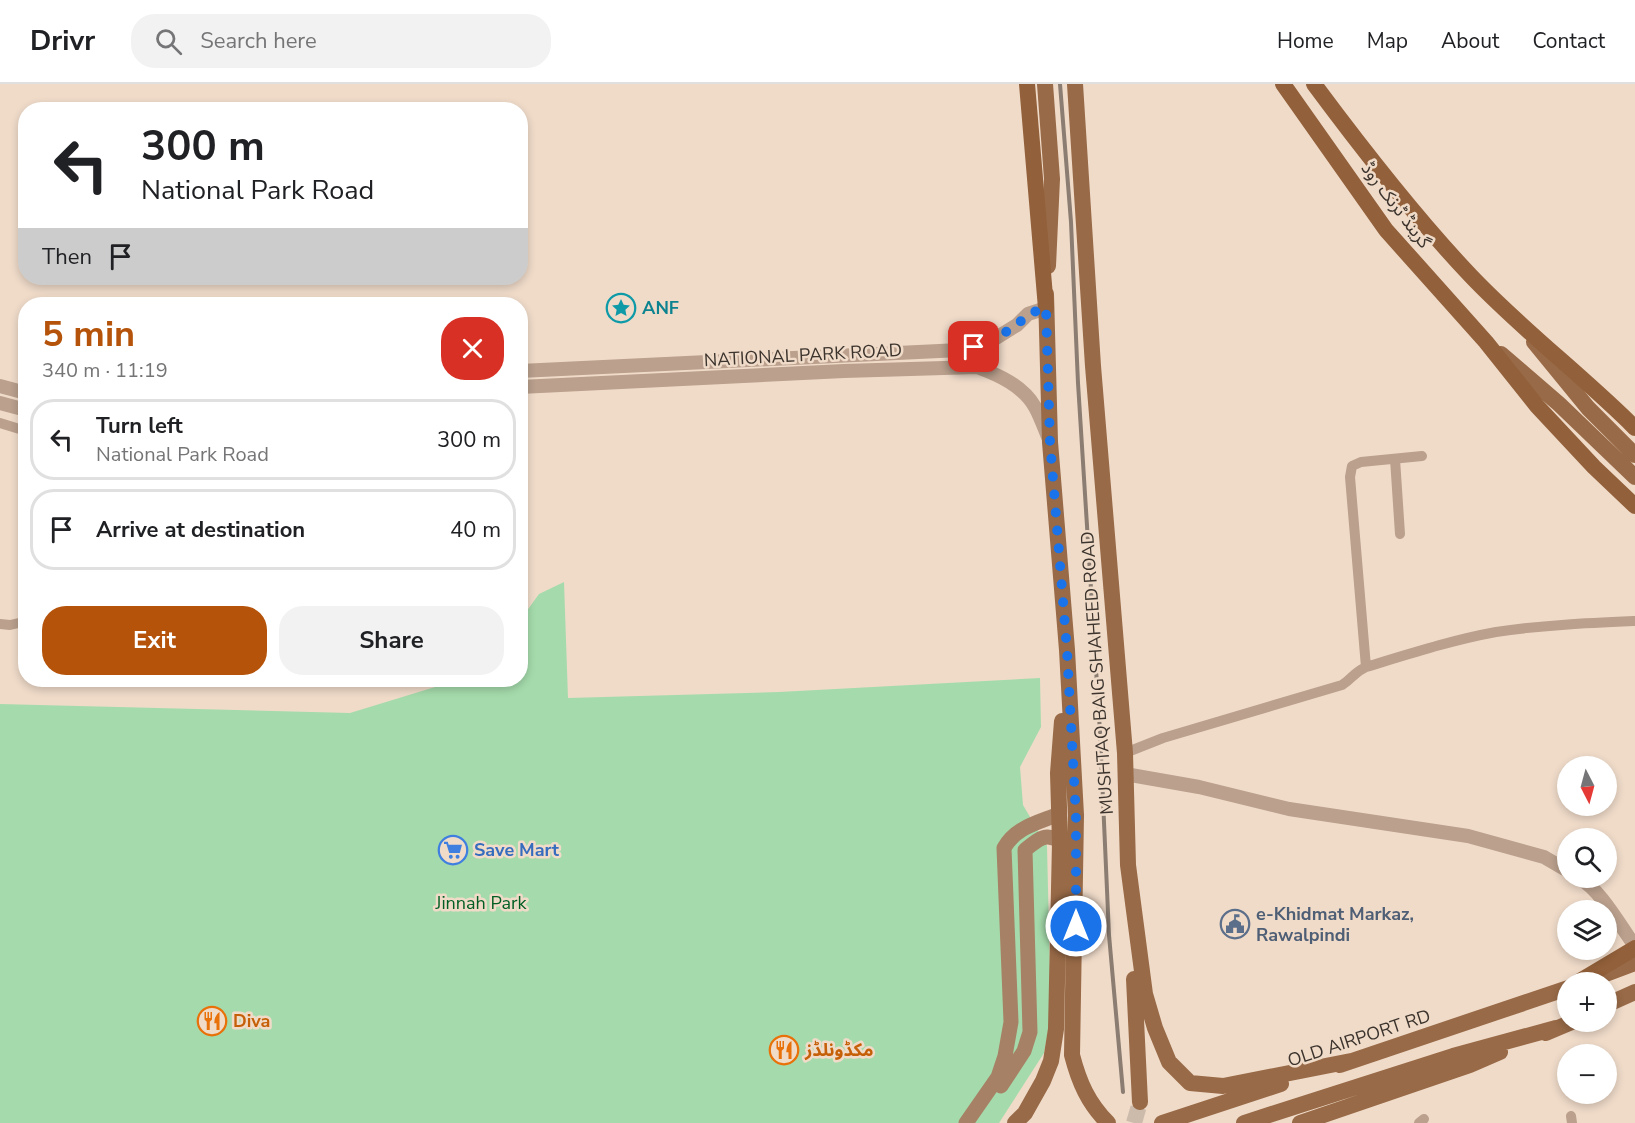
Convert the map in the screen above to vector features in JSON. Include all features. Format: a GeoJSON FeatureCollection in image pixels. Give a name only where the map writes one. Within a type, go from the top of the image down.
{"type":"FeatureCollection","features":[{"type":"Feature","properties":{"kind":"highway"},"geometry":{"type":"LineString","coordinates":[[1027,84],[1046,308]]}},
{"type":"Feature","properties":{"kind":"highway","name":"گرینڈ ٹرنک روڈ"},"geometry":{"type":"LineString","coordinates":[[1282,84],[1386,230],[1486,342],[1538,406],[1594,467],[1635,506]]}},
{"type":"Feature","properties":{"kind":"highway","name":"گرینڈ ٹرنک روڈ"},"geometry":{"type":"LineString","coordinates":[[1314,84],[1368,157],[1470,275],[1519,322],[1600,393],[1635,428]]}},
{"type":"Feature","properties":{"kind":"highway"},"geometry":{"type":"LineString","coordinates":[[1594,972],[1635,947]]}},
{"type":"Feature","properties":{"kind":"main road"},"geometry":{"type":"LineString","coordinates":[[1045,84],[1052,178],[1046,308],[1050,442],[1067,650],[1076,816],[1072,1055],[1078,1080],[1088,1100],[1108,1123]]}},
{"type":"Feature","properties":{"kind":"main road","name":"MUSHTAQ BAIG SHAHEED ROAD"},"geometry":{"type":"LineString","coordinates":[[1076,84],[1093,366],[1125,753],[1128,864],[1145,994],[1155,1028],[1170,1062],[1190,1083],[1223,1086],[1351,1061]]}},
{"type":"Feature","properties":{"kind":"main road"},"geometry":{"type":"LineString","coordinates":[[1519,322],[1588,408],[1635,455]]}},
{"type":"Feature","properties":{"kind":"main road"},"geometry":{"type":"LineString","coordinates":[[1486,342],[1559,404],[1635,477]]}},
{"type":"Feature","properties":{"kind":"main road","name":"MUSHTAQ BAIG SHAHEED ROAD"},"geometry":{"type":"LineString","coordinates":[[1015,1123],[1025,1113],[1051,1061],[1056,1029],[1060,842],[1058,772],[1067,650]]}},
{"type":"Feature","properties":{"kind":"main road"},"geometry":{"type":"LineString","coordinates":[[967,1123],[998,1077],[1005,1056],[1011,1022],[1004,848],[1014,834],[1023,828],[1059,814]]}},
{"type":"Feature","properties":{"kind":"main road"},"geometry":{"type":"LineString","coordinates":[[967,1123],[993,1097],[1023,1051],[1030,1032],[1025,850],[1038,839],[1046,836],[1053,837],[1060,842]]}},
{"type":"Feature","properties":{"kind":"main road"},"geometry":{"type":"LineString","coordinates":[[1128,864],[1140,1102]]}},
{"type":"Feature","properties":{"kind":"main road"},"geometry":{"type":"LineString","coordinates":[[1611,972],[1635,963]]}},
{"type":"Feature","properties":{"kind":"main road","name":"OLD AIRPORT RD"},"geometry":{"type":"LineString","coordinates":[[1162,1123],[1557,992]]}},
{"type":"Feature","properties":{"kind":"main road"},"geometry":{"type":"LineString","coordinates":[[1617,1000],[1635,992]]}},
{"type":"Feature","properties":{"kind":"main road"},"geometry":{"type":"LineString","coordinates":[[1244,1123],[1453,1056],[1557,1027]]}},
{"type":"Feature","properties":{"kind":"main road"},"geometry":{"type":"LineString","coordinates":[[1300,1123],[1470,1065],[1557,1028]]}},
{"type":"Feature","properties":{"kind":"main road"},"geometry":{"type":"LineString","coordinates":[[1172,1123],[1198,1112]]}},
{"type":"Feature","properties":{"kind":"street","name":"NATIONAL PARK ROAD"},"geometry":{"type":"LineString","coordinates":[[528,371],[960,350],[988,343],[1017,325],[1028,314],[1046,308]]}},
{"type":"Feature","properties":{"kind":"street","name":"NATIONAL PARK ROAD"},"geometry":{"type":"LineString","coordinates":[[528,387],[844,371],[977,367],[997,375],[1022,391],[1035,406],[1050,442]]}},
{"type":"Feature","properties":{"kind":"street"},"geometry":{"type":"LineString","coordinates":[[0,386],[18,391]]}},
{"type":"Feature","properties":{"kind":"street"},"geometry":{"type":"LineString","coordinates":[[0,403],[18,408]]}},
{"type":"Feature","properties":{"kind":"street"},"geometry":{"type":"LineString","coordinates":[[0,423],[18,429]]}},
{"type":"Feature","properties":{"kind":"street"},"geometry":{"type":"LineString","coordinates":[[1366,667],[1350,477],[1352,466],[1361,462],[1422,456]]}},
{"type":"Feature","properties":{"kind":"street"},"geometry":{"type":"LineString","coordinates":[[1395,459],[1400,534]]}},
{"type":"Feature","properties":{"kind":"street"},"geometry":{"type":"LineString","coordinates":[[1125,753],[1163,738],[1342,685],[1350,680],[1355,672],[1366,667],[1424,650],[1496,632],[1635,621]]}},
{"type":"Feature","properties":{"kind":"street"},"geometry":{"type":"LineString","coordinates":[[0,624],[18,623]]}},
{"type":"Feature","properties":{"kind":"street"},"geometry":{"type":"LineString","coordinates":[[1125,774],[1198,787],[1289,808],[1468,836],[1544,857],[1557,865]]}},
{"type":"Feature","properties":{"kind":"street"},"geometry":{"type":"LineString","coordinates":[[1592,888],[1635,947]]}},
{"type":"Feature","properties":{"kind":"green space","name":"Jinnah Park"},"geometry":{"type":"Polygon","coordinates":[[[564,582],[568,698],[779,692],[1040,678],[1041,727],[1020,767],[1023,805],[1047,846],[1051,1015],[1044,1053],[999,1123],[0,1123],[0,704],[350,713],[435,687],[528,687],[528,609],[539,594],[564,582]]]}},
{"type":"Feature","properties":{"kind":"tunnel"},"geometry":{"type":"LineString","coordinates":[[1134,1123],[1140,1102]]}},
{"type":"Feature","properties":{"kind":"railway"},"geometry":{"type":"LineString","coordinates":[[1060,84],[1071,222],[1078,383],[1100,732],[1109,935],[1123,1092]]}},
{"type":"Feature","properties":{"kind":"place","name":"ANF"},"geometry":{"type":"Point","coordinates":[621,308]}},
{"type":"Feature","properties":{"kind":"place","name":"Save Mart"},"geometry":{"type":"Point","coordinates":[453,850]}},
{"type":"Feature","properties":{"kind":"place","name":"e-Khidmat Markaz, Rawalpindi"},"geometry":{"type":"Point","coordinates":[1235,924]}},
{"type":"Feature","properties":{"kind":"place","name":"Diva"},"geometry":{"type":"Point","coordinates":[212,1021]}},
{"type":"Feature","properties":{"kind":"place","name":"مکڈونلڈز"},"geometry":{"type":"Point","coordinates":[784,1050]}},
{"type":"Feature","properties":{"kind":"route"},"geometry":{"type":"LineString","coordinates":[[974,347],[988,343],[1017,325],[1028,314],[1046,308],[1050,442],[1067,650],[1076,816],[1076,926]]}}]}
